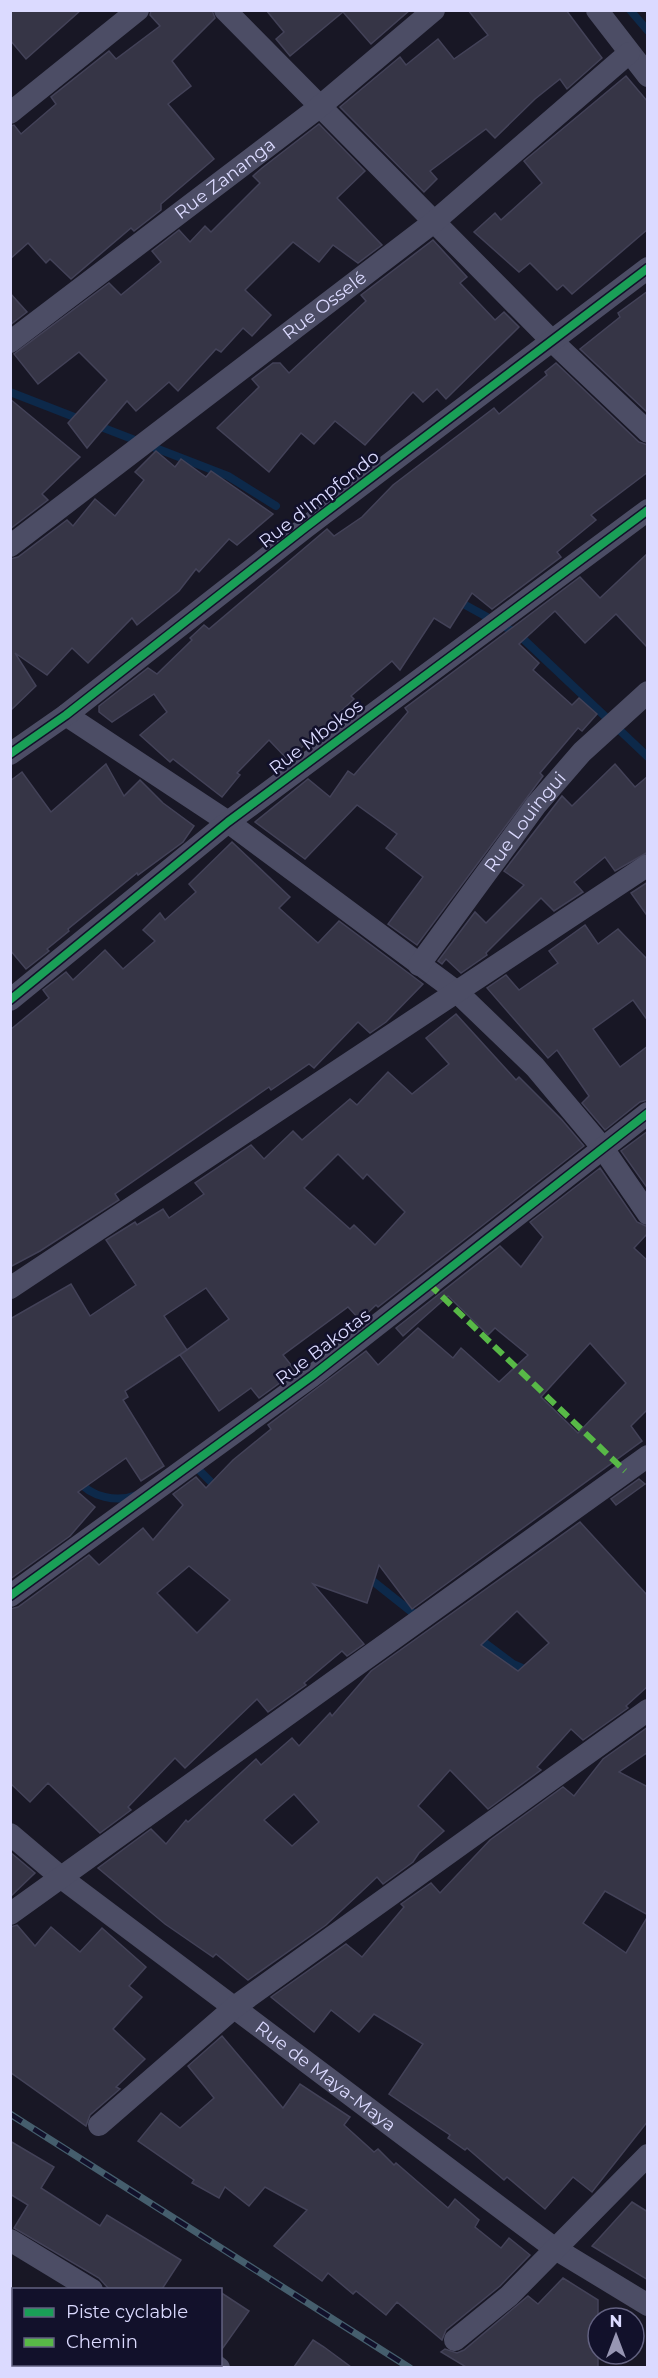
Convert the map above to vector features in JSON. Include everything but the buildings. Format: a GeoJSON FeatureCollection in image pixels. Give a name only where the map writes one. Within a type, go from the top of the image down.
{"type":"FeatureCollection","features":[{"type":"Feature","properties":{"kind":"street"},"geometry":{"type":"LineString","coordinates":[[10,113],[138,10]]}},
{"type":"Feature","properties":{"kind":"street"},"geometry":{"type":"LineString","coordinates":[[225,10],[318,108],[435,221],[551,340],[648,432]]}},
{"type":"Feature","properties":{"kind":"street","name":"Rue Zananga"},"geometry":{"type":"LineString","coordinates":[[10,342],[318,108],[434,10]]}},
{"type":"Feature","properties":{"kind":"street"},"geometry":{"type":"LineString","coordinates":[[597,10],[648,76]]}},
{"type":"Feature","properties":{"kind":"street","name":"Rue Osselé"},"geometry":{"type":"LineString","coordinates":[[10,546],[435,221],[629,54]]}},
{"type":"Feature","properties":{"kind":"street","name":"Rue d'Impfondo"},"geometry":{"type":"LineString","coordinates":[[10,754],[66,715],[551,340],[648,268]]}},
{"type":"Feature","properties":{"kind":"street","name":"Rue Mbokos"},"geometry":{"type":"LineString","coordinates":[[10,1000],[228,822],[648,510]]}},
{"type":"Feature","properties":{"kind":"street","name":"Rue Louingui"},"geometry":{"type":"LineString","coordinates":[[419,965],[536,805],[582,752],[648,692]]}},
{"type":"Feature","properties":{"kind":"street"},"geometry":{"type":"LineString","coordinates":[[66,715],[228,822],[457,992],[535,1067],[602,1148],[648,1214]]}},
{"type":"Feature","properties":{"kind":"street"},"geometry":{"type":"LineString","coordinates":[[10,1288],[648,866]]}},
{"type":"Feature","properties":{"kind":"street","name":"Rue Bakotas"},"geometry":{"type":"LineString","coordinates":[[10,1596],[312,1376],[648,1113]]}},
{"type":"Feature","properties":{"kind":"street"},"geometry":{"type":"LineString","coordinates":[[10,1914],[63,1879],[648,1456]]}},
{"type":"Feature","properties":{"kind":"street"},"geometry":{"type":"LineString","coordinates":[[99,2125],[236,2006],[648,1710]]}},
{"type":"Feature","properties":{"kind":"street","name":"Rue de Maya-Maya"},"geometry":{"type":"LineString","coordinates":[[10,1834],[63,1879],[236,2006],[554,2248],[648,2305]]}},
{"type":"Feature","properties":{"kind":"street"},"geometry":{"type":"LineString","coordinates":[[455,2340],[509,2295],[648,2155]]}},
{"type":"Feature","properties":{"kind":"street"},"geometry":{"type":"LineString","coordinates":[[10,2240],[90,2288]]}},
{"type":"Feature","properties":{"kind":"waterway"},"geometry":{"type":"LineString","coordinates":[[630,10],[648,31]]}},
{"type":"Feature","properties":{"kind":"waterway"},"geometry":{"type":"LineString","coordinates":[[10,392],[82,420]]}},
{"type":"Feature","properties":{"kind":"waterway"},"geometry":{"type":"LineString","coordinates":[[96,425],[228,476],[276,506]]}},
{"type":"Feature","properties":{"kind":"waterway"},"geometry":{"type":"LineString","coordinates":[[458,601],[518,634],[648,757]]}},
{"type":"Feature","properties":{"kind":"waterway"},"geometry":{"type":"LineString","coordinates":[[195,1466],[218,1489]]}},
{"type":"Feature","properties":{"kind":"waterway"},"geometry":{"type":"LineString","coordinates":[[78,1480],[89,1491],[104,1497],[121,1498],[137,1495]]}},
{"type":"Feature","properties":{"kind":"waterway"},"geometry":{"type":"LineString","coordinates":[[365,1578],[374,1582],[413,1613],[420,1614]]}},
{"type":"Feature","properties":{"kind":"waterway"},"geometry":{"type":"LineString","coordinates":[[477,1637],[513,1664],[529,1671]]}},
{"type":"Feature","properties":{"kind":"railway"},"geometry":{"type":"LineString","coordinates":[[10,2114],[410,2368]]}},
{"type":"Feature","properties":{"kind":"marked path"},"geometry":{"type":"LineString","coordinates":[[429,1284],[625,1471]]}},
{"type":"Feature","properties":{"kind":"cycle path"},"geometry":{"type":"LineString","coordinates":[[10,754],[66,715],[306,527],[648,268]]}},
{"type":"Feature","properties":{"kind":"cycle path"},"geometry":{"type":"LineString","coordinates":[[10,1000],[228,822],[648,510]]}},
{"type":"Feature","properties":{"kind":"cycle path"},"geometry":{"type":"LineString","coordinates":[[10,1596],[312,1376],[648,1113]]}}]}
